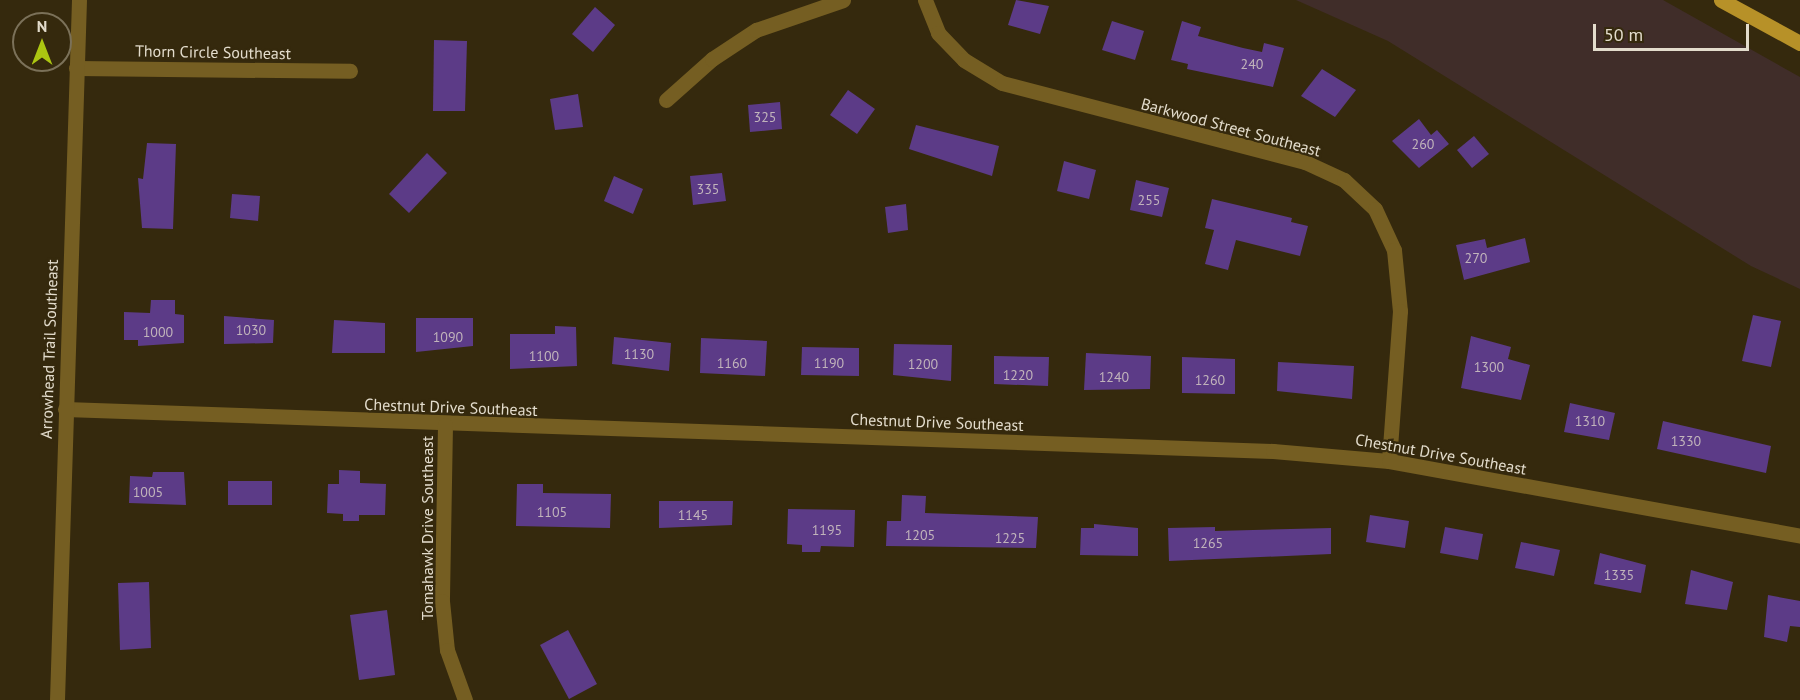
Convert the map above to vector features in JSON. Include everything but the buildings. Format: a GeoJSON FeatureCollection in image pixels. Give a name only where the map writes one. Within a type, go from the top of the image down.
{"type":"FeatureCollection","features":[{"type":"Feature","properties":{"kind":"main road"},"geometry":{"type":"LineString","coordinates":[[1721,0],[1800,43]]}},
{"type":"Feature","properties":{"kind":"street","name":"Arrowhead Trail Southeast"},"geometry":{"type":"LineString","coordinates":[[57,700],[79,0]]}},
{"type":"Feature","properties":{"kind":"street"},"geometry":{"type":"LineString","coordinates":[[666,100],[712,59],[756,30],[843,0]]}},
{"type":"Feature","properties":{"kind":"street","name":"Barkwood Street Southeast"},"geometry":{"type":"LineString","coordinates":[[925,0],[938,33],[964,60],[1002,83],[1305,162],[1344,180],[1375,209],[1394,250],[1400,311],[1389,461]]}},
{"type":"Feature","properties":{"kind":"street","name":"Thorn Circle Southeast"},"geometry":{"type":"LineString","coordinates":[[76,68],[350,71]]}},
{"type":"Feature","properties":{"kind":"street","name":"Chestnut Drive Southeast"},"geometry":{"type":"LineString","coordinates":[[65,409],[445,425],[1250,450],[1389,461],[1800,536]]}},
{"type":"Feature","properties":{"kind":"street","name":"Tomahawk Drive Southeast"},"geometry":{"type":"LineString","coordinates":[[445,425],[442,601],[447,650],[465,700]]}},
{"type":"Feature","properties":{"kind":"shaded area"},"geometry":{"type":"Polygon","coordinates":[[[1296,0],[1663,0],[1800,77],[1800,289],[1751,266],[1388,41],[1296,0]]]}}]}
